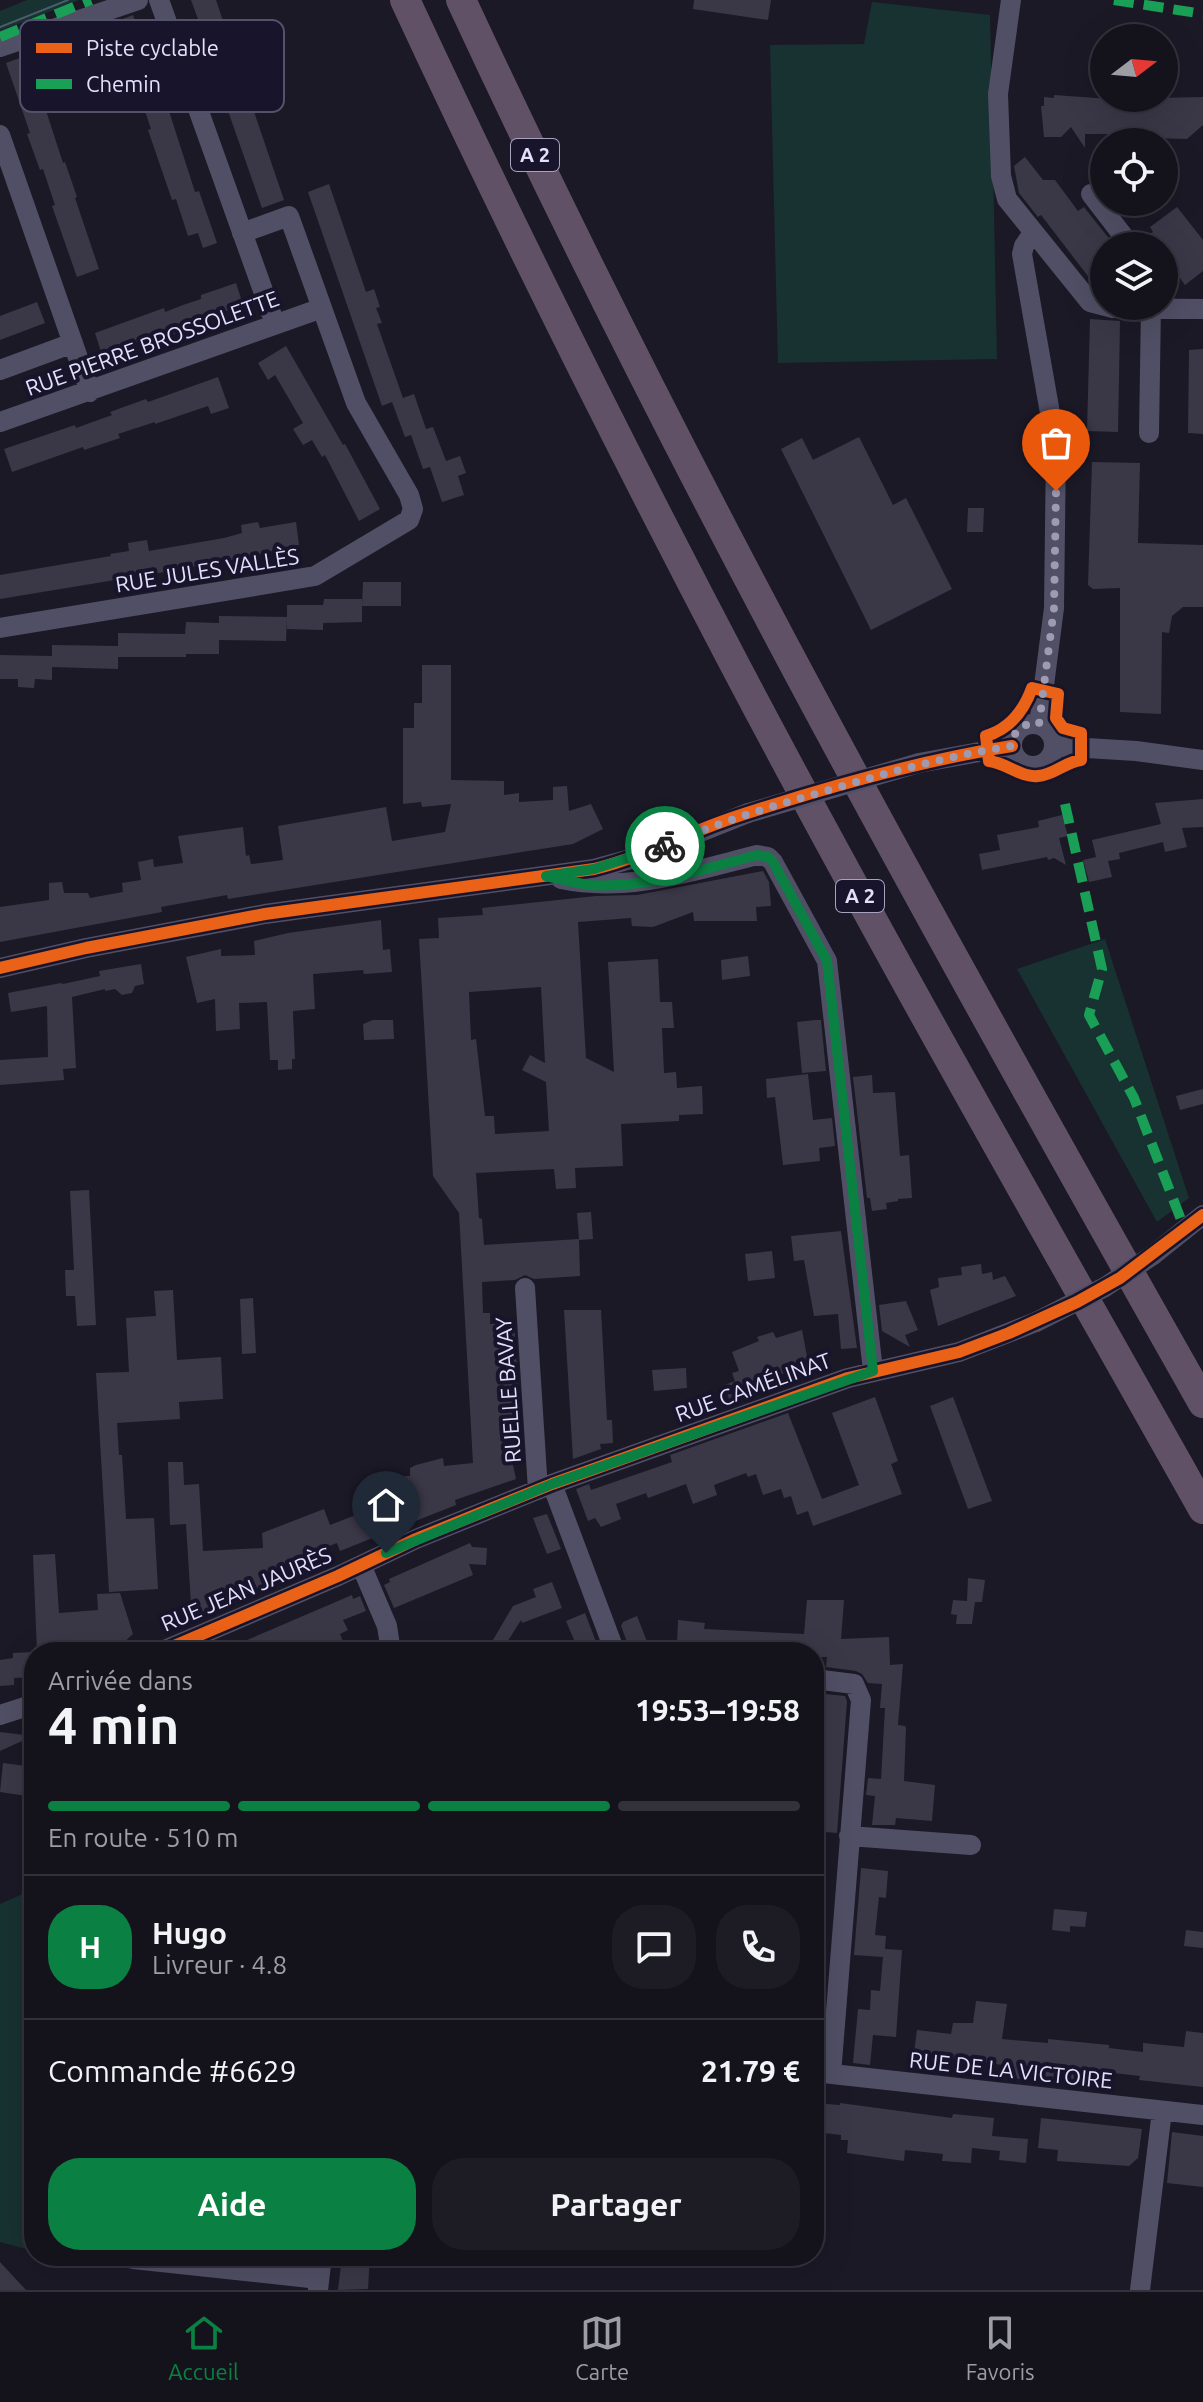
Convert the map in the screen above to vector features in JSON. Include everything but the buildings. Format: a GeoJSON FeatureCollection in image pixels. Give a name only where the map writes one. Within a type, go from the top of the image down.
{"type":"FeatureCollection","features":[{"type":"Feature","properties":{"kind":"highway"},"geometry":{"type":"LineString","coordinates":[[384,0],[471,174],[535,274]]}},
{"type":"Feature","properties":{"kind":"highway","name":"A 2"},"geometry":{"type":"LineString","coordinates":[[405,0],[535,274],[765,721],[888,949],[1203,1509]]}},
{"type":"Feature","properties":{"kind":"highway","name":"A 2"},"geometry":{"type":"LineString","coordinates":[[461,0],[610,309],[823,720],[1030,1097],[1203,1403]]}},
{"type":"Feature","properties":{"kind":"highway"},"geometry":{"type":"LineString","coordinates":[[481,0],[532,114],[610,309]]}},
{"type":"Feature","properties":{"kind":"street"},"geometry":{"type":"LineString","coordinates":[[79,20],[138,0]]}},
{"type":"Feature","properties":{"kind":"street"},"geometry":{"type":"LineString","coordinates":[[159,0],[166,20]]}},
{"type":"Feature","properties":{"kind":"street"},"geometry":{"type":"LineString","coordinates":[[1011,0],[999,83],[1001,176],[1007,199],[1090,302]]}},
{"type":"Feature","properties":{"kind":"street"},"geometry":{"type":"LineString","coordinates":[[0,47],[20,40]]}},
{"type":"Feature","properties":{"kind":"street"},"geometry":{"type":"LineString","coordinates":[[199,112],[275,324]]}},
{"type":"Feature","properties":{"kind":"street"},"geometry":{"type":"LineString","coordinates":[[0,135],[90,392]]}},
{"type":"Feature","properties":{"kind":"street","name":"RUE JULES VALLÈS"},"geometry":{"type":"LineString","coordinates":[[0,628],[307,579],[325,572],[404,526],[412,514],[409,495],[359,412],[289,216],[242,233]]}},
{"type":"Feature","properties":{"kind":"street"},"geometry":{"type":"LineString","coordinates":[[1108,216],[1120,232]]}},
{"type":"Feature","properties":{"kind":"street"},"geometry":{"type":"LineString","coordinates":[[1033,233],[1024,246],[1023,261],[1056,447],[1054,608],[1039,724]]}},
{"type":"Feature","properties":{"kind":"street","name":"RUE PIERRE BROSSOLETTE"},"geometry":{"type":"LineString","coordinates":[[0,422],[322,308]]}},
{"type":"Feature","properties":{"kind":"street"},"geometry":{"type":"LineString","coordinates":[[1178,309],[1203,309]]}},
{"type":"Feature","properties":{"kind":"street"},"geometry":{"type":"LineString","coordinates":[[1149,433],[1151,320]]}},
{"type":"Feature","properties":{"kind":"street","name":"RUE PIERRE BROSSOLETTE"},"geometry":{"type":"LineString","coordinates":[[0,370],[73,343]]}},
{"type":"Feature","properties":{"kind":"street"},"geometry":{"type":"LineString","coordinates":[[1027,724],[1039,724],[1049,731],[1054,746],[1049,758],[1035,766],[1019,761],[1012,746],[1014,734],[1020,728],[1027,724]]}},
{"type":"Feature","properties":{"kind":"street"},"geometry":{"type":"LineString","coordinates":[[0,968],[86,948],[265,914],[594,869],[624,861],[748,813],[919,763],[1012,746]]}},
{"type":"Feature","properties":{"kind":"street"},"geometry":{"type":"LineString","coordinates":[[1054,746],[1136,751],[1203,760]]}},
{"type":"Feature","properties":{"kind":"street"},"geometry":{"type":"LineString","coordinates":[[546,876],[591,885],[618,884],[667,878],[757,855],[768,857],[773,862],[827,961],[873,1371]]}},
{"type":"Feature","properties":{"kind":"street","name":"RUE CAMÉLINAT"},"geometry":{"type":"LineString","coordinates":[[482,1512],[873,1371],[959,1352],[1036,1322],[1090,1295],[1153,1255],[1203,1215]]}},
{"type":"Feature","properties":{"kind":"street","name":"RUELLE BAVAY"},"geometry":{"type":"LineString","coordinates":[[525,1288],[545,1487],[611,1642]]}},
{"type":"Feature","properties":{"kind":"street","name":"RUE JEAN JAURÈS"},"geometry":{"type":"LineString","coordinates":[[183,1642],[482,1512]]}},
{"type":"Feature","properties":{"kind":"street"},"geometry":{"type":"LineString","coordinates":[[361,1565],[387,1626],[389,1642]]}},
{"type":"Feature","properties":{"kind":"street"},"geometry":{"type":"LineString","coordinates":[[824,1680],[849,1682],[860,1693],[849,1836],[824,2055]]}},
{"type":"Feature","properties":{"kind":"street"},"geometry":{"type":"LineString","coordinates":[[0,1715],[24,1707]]}},
{"type":"Feature","properties":{"kind":"street"},"geometry":{"type":"LineString","coordinates":[[849,1836],[971,1845]]}},
{"type":"Feature","properties":{"kind":"street","name":"RUE DE LA VICTOIRE"},"geometry":{"type":"LineString","coordinates":[[824,2073],[1203,2115]]}},
{"type":"Feature","properties":{"kind":"street"},"geometry":{"type":"LineString","coordinates":[[1140,2290],[1162,2111]]}},
{"type":"Feature","properties":{"kind":"street"},"geometry":{"type":"LineString","coordinates":[[185,2266],[318,2284]]}},
{"type":"Feature","properties":{"kind":"green space"},"geometry":{"type":"Polygon","coordinates":[[[27,0],[79,0],[28,20],[20,20],[20,23],[0,31],[0,11],[27,0]]]}},
{"type":"Feature","properties":{"kind":"green space"},"geometry":{"type":"Polygon","coordinates":[[[872,2],[990,15],[997,359],[778,363],[770,45],[864,44],[872,2]]]}},
{"type":"Feature","properties":{"kind":"green space"},"geometry":{"type":"Polygon","coordinates":[[[1105,939],[1189,1198],[1157,1222],[1017,969],[1105,939]]]}},
{"type":"Feature","properties":{"kind":"green space"},"geometry":{"type":"Polygon","coordinates":[[[24,1893],[24,2248],[0,2242],[0,1904],[24,1893]]]}},
{"type":"Feature","properties":{"kind":"tram line"},"geometry":{"type":"LineString","coordinates":[[0,27],[68,0]]}},
{"type":"Feature","properties":{"kind":"marked path"},"geometry":{"type":"LineString","coordinates":[[42,20],[91,0]]}},
{"type":"Feature","properties":{"kind":"marked path"},"geometry":{"type":"LineString","coordinates":[[1114,0],[1203,14]]}},
{"type":"Feature","properties":{"kind":"marked path"},"geometry":{"type":"LineString","coordinates":[[0,37],[20,29]]}},
{"type":"Feature","properties":{"kind":"marked path"},"geometry":{"type":"LineString","coordinates":[[1065,804],[1102,969],[1089,1015],[1134,1098],[1185,1230]]}},
{"type":"Feature","properties":{"kind":"cycle path"},"geometry":{"type":"LineString","coordinates":[[1032,688],[1058,694],[1056,718],[1063,728],[1081,733],[1081,760],[1038,776],[1026,775],[989,761],[986,736],[1002,729],[1015,718],[1032,688]]}},
{"type":"Feature","properties":{"kind":"cycle path"},"geometry":{"type":"LineString","coordinates":[[0,968],[86,948],[265,914],[594,869],[801,796],[906,767],[1012,746]]}},
{"type":"Feature","properties":{"kind":"cycle path"},"geometry":{"type":"LineString","coordinates":[[183,1642],[416,1539],[552,1484],[848,1378],[959,1352],[1009,1333],[1077,1302],[1120,1278],[1203,1215]]}},
{"type":"Feature","properties":{"kind":"way so far"},"geometry":{"type":"LineString","coordinates":[[665,846],[734,818],[890,772],[937,759],[1012,746],[1014,734],[1020,728],[1027,724],[1039,724],[1054,608],[1056,491]]}},
{"type":"Feature","properties":{"kind":"route"},"geometry":{"type":"LineString","coordinates":[[386,1553],[552,1484],[873,1371],[827,961],[773,862],[768,857],[757,855],[667,878],[618,884],[591,885],[546,876],[594,869],[665,846]]}}]}
